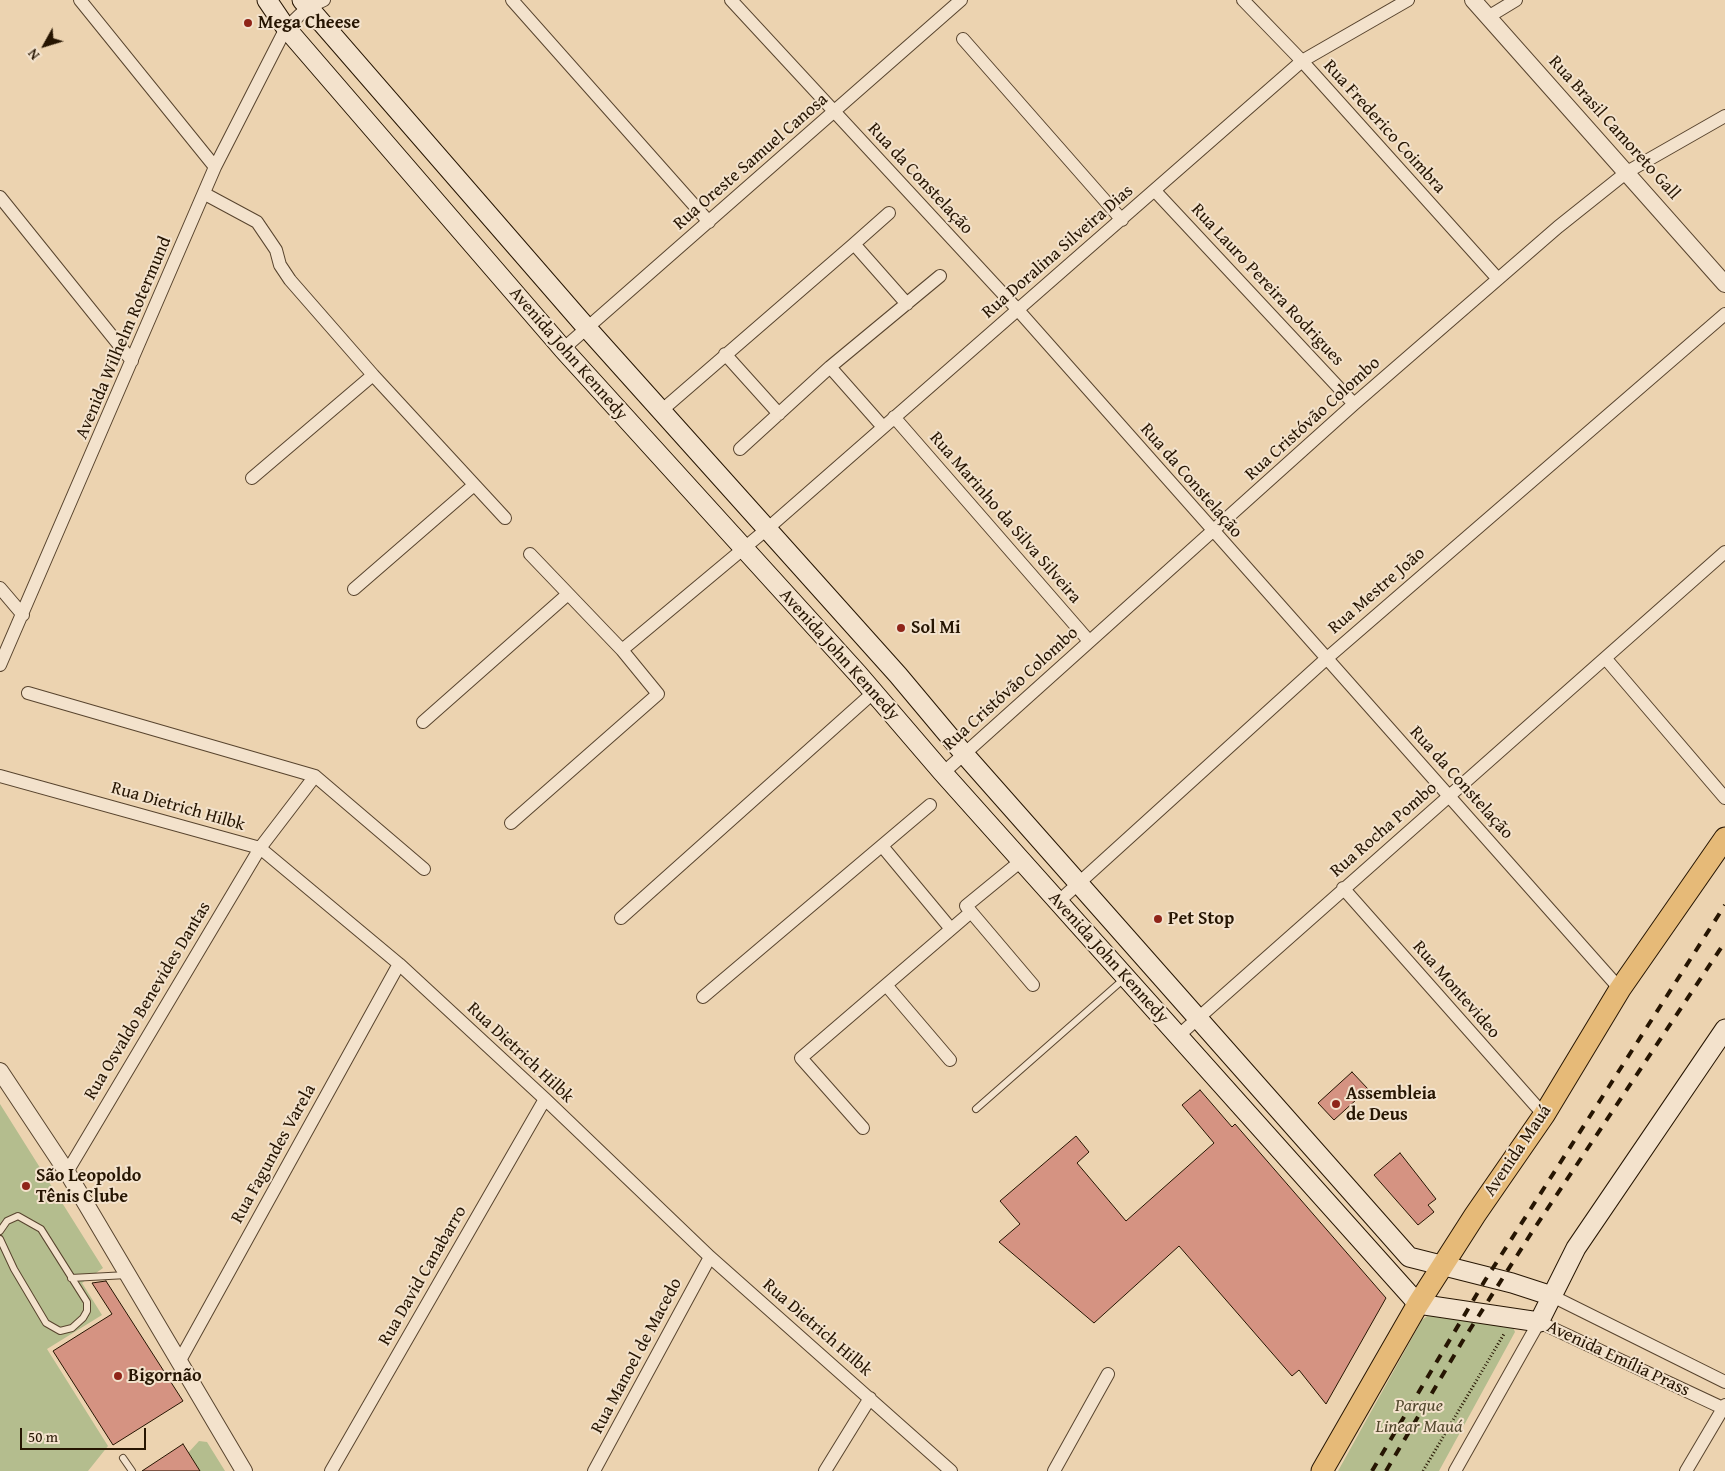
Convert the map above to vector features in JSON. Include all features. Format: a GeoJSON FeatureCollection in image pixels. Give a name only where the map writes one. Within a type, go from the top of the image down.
{"type":"FeatureCollection","features":[{"type":"Feature","properties":{"kind":"main road","name":"Avenida John Kennedy"},"geometry":{"type":"LineString","coordinates":[[267,0],[286,28],[563,349],[874,692],[1058,902],[1418,1304]]}},
{"type":"Feature","properties":{"kind":"main road","name":"Avenida John Kennedy"},"geometry":{"type":"LineString","coordinates":[[304,4],[586,327],[898,675],[965,755],[1410,1257],[1442,1266]]}},
{"type":"Feature","properties":{"kind":"main road","name":"Avenida Mauá"},"geometry":{"type":"LineString","coordinates":[[1322,1471],[1418,1304],[1442,1266],[1544,1115],[1620,989],[1725,838]]}},
{"type":"Feature","properties":{"kind":"main road"},"geometry":{"type":"LineString","coordinates":[[1540,1322],[1576,1248],[1725,1029]]}},
{"type":"Feature","properties":{"kind":"main road","name":"Avenida Emília Prass"},"geometry":{"type":"LineString","coordinates":[[1442,1266],[1512,1283],[1552,1296]]}},
{"type":"Feature","properties":{"kind":"main road","name":"Avenida Emília Prass"},"geometry":{"type":"LineString","coordinates":[[1418,1304],[1540,1322]]}},
{"type":"Feature","properties":{"kind":"street"},"geometry":{"type":"LineString","coordinates":[[80,0],[215,167]]}},
{"type":"Feature","properties":{"kind":"street"},"geometry":{"type":"LineString","coordinates":[[304,4],[324,0]]}},
{"type":"Feature","properties":{"kind":"street"},"geometry":{"type":"LineString","coordinates":[[512,0],[709,222]]}},
{"type":"Feature","properties":{"kind":"street","name":"Rua da Constelação"},"geometry":{"type":"LineString","coordinates":[[731,0],[1018,310],[1620,989]]}},
{"type":"Feature","properties":{"kind":"street","name":"Rua Oreste Samuel Canosa"},"geometry":{"type":"LineString","coordinates":[[563,349],[961,0]]}},
{"type":"Feature","properties":{"kind":"street","name":"Rua Frederico Coimbra"},"geometry":{"type":"LineString","coordinates":[[1243,0],[1302,61],[1498,279]]}},
{"type":"Feature","properties":{"kind":"street","name":"Rua Doralina Silveira Dias"},"geometry":{"type":"LineString","coordinates":[[622,650],[744,549],[1302,61],[1408,0]]}},
{"type":"Feature","properties":{"kind":"street","name":"Rua Brasil Camoreto Gall"},"geometry":{"type":"LineString","coordinates":[[1473,0],[1725,284]]}},
{"type":"Feature","properties":{"kind":"street"},"geometry":{"type":"LineString","coordinates":[[1488,17],[1516,0]]}},
{"type":"Feature","properties":{"kind":"street","name":"Avenida Wilhelm Rotermund"},"geometry":{"type":"LineString","coordinates":[[0,665],[205,194],[215,167],[286,28],[304,4]]}},
{"type":"Feature","properties":{"kind":"street"},"geometry":{"type":"LineString","coordinates":[[962,39],[1122,220]]}},
{"type":"Feature","properties":{"kind":"street","name":"Rua Cristóvão Colombo"},"geometry":{"type":"LineString","coordinates":[[944,773],[1354,404],[1558,226],[1627,172],[1725,116]]}},
{"type":"Feature","properties":{"kind":"street","name":"Rua Lauro Pereira Rodrigues"},"geometry":{"type":"LineString","coordinates":[[1155,191],[1354,404]]}},
{"type":"Feature","properties":{"kind":"street"},"geometry":{"type":"LineString","coordinates":[[205,194],[257,222],[276,250],[280,265],[290,280],[373,375],[505,518]]}},
{"type":"Feature","properties":{"kind":"street"},"geometry":{"type":"LineString","coordinates":[[0,197],[132,361]]}},
{"type":"Feature","properties":{"kind":"street"},"geometry":{"type":"LineString","coordinates":[[661,411],[889,213]]}},
{"type":"Feature","properties":{"kind":"street"},"geometry":{"type":"LineString","coordinates":[[854,244],[907,304]]}},
{"type":"Feature","properties":{"kind":"street"},"geometry":{"type":"LineString","coordinates":[[740,449],[830,367],[940,276]]}},
{"type":"Feature","properties":{"kind":"street","name":"Rua Mestre João"},"geometry":{"type":"LineString","coordinates":[[1058,902],[1326,659],[1725,314]]}},
{"type":"Feature","properties":{"kind":"street"},"geometry":{"type":"LineString","coordinates":[[725,354],[779,414]]}},
{"type":"Feature","properties":{"kind":"street"},"geometry":{"type":"LineString","coordinates":[[830,367],[883,427]]}},
{"type":"Feature","properties":{"kind":"street"},"geometry":{"type":"LineString","coordinates":[[252,478],[373,375]]}},
{"type":"Feature","properties":{"kind":"street","name":"Rua Marinho da Silva Silveira"},"geometry":{"type":"LineString","coordinates":[[894,417],[1089,641]]}},
{"type":"Feature","properties":{"kind":"street"},"geometry":{"type":"LineString","coordinates":[[354,589],[474,485]]}},
{"type":"Feature","properties":{"kind":"street","name":"Rua Rocha Pombo"},"geometry":{"type":"LineString","coordinates":[[1178,1036],[1343,888],[1606,659],[1725,552]]}},
{"type":"Feature","properties":{"kind":"street"},"geometry":{"type":"LineString","coordinates":[[511,823],[658,694],[622,650],[530,554]]}},
{"type":"Feature","properties":{"kind":"street"},"geometry":{"type":"LineString","coordinates":[[0,588],[23,615]]}},
{"type":"Feature","properties":{"kind":"street"},"geometry":{"type":"LineString","coordinates":[[424,722],[568,594]]}},
{"type":"Feature","properties":{"kind":"street"},"geometry":{"type":"LineString","coordinates":[[1606,659],[1725,798]]}},
{"type":"Feature","properties":{"kind":"street"},"geometry":{"type":"LineString","coordinates":[[621,918],[874,692]]}},
{"type":"Feature","properties":{"kind":"street"},"geometry":{"type":"LineString","coordinates":[[28,693],[315,776],[424,869]]}},
{"type":"Feature","properties":{"kind":"street","name":"Rua Dietrich Hilbk"},"geometry":{"type":"LineString","coordinates":[[0,776],[260,848],[399,964],[710,1257],[951,1471]]}},
{"type":"Feature","properties":{"kind":"street","name":"Rua Osvaldo Benevides Dantas"},"geometry":{"type":"LineString","coordinates":[[67,1172],[260,848],[315,776]]}},
{"type":"Feature","properties":{"kind":"street"},"geometry":{"type":"LineString","coordinates":[[703,997],[930,805]]}},
{"type":"Feature","properties":{"kind":"street"},"geometry":{"type":"LineString","coordinates":[[882,846],[951,929]]}},
{"type":"Feature","properties":{"kind":"street"},"geometry":{"type":"LineString","coordinates":[[1021,860],[966,906],[1033,985]]}},
{"type":"Feature","properties":{"kind":"street","name":"Rua Montevideo"},"geometry":{"type":"LineString","coordinates":[[1343,888],[1544,1115]]}},
{"type":"Feature","properties":{"kind":"street"},"geometry":{"type":"LineString","coordinates":[[863,1128],[801,1058],[971,912]]}},
{"type":"Feature","properties":{"kind":"street","name":"Rua Fagundes Varela"},"geometry":{"type":"LineString","coordinates":[[179,1362],[399,964]]}},
{"type":"Feature","properties":{"kind":"street"},"geometry":{"type":"LineString","coordinates":[[886,985],[950,1060]]}},
{"type":"Feature","properties":{"kind":"street"},"geometry":{"type":"LineString","coordinates":[[0,1071],[67,1172],[244,1471]]}},
{"type":"Feature","properties":{"kind":"street","name":"Rua David Canabarro"},"geometry":{"type":"LineString","coordinates":[[331,1471],[545,1100]]}},
{"type":"Feature","properties":{"kind":"street","name":"Rua Manoel de Macedo"},"geometry":{"type":"LineString","coordinates":[[594,1471],[710,1257]]}},
{"type":"Feature","properties":{"kind":"street","name":"Avenida Emília Prass"},"geometry":{"type":"LineString","coordinates":[[1552,1296],[1725,1382]]}},
{"type":"Feature","properties":{"kind":"street"},"geometry":{"type":"LineString","coordinates":[[1455,1471],[1540,1322]]}},
{"type":"Feature","properties":{"kind":"street","name":"Avenida Emília Prass"},"geometry":{"type":"LineString","coordinates":[[1540,1322],[1724,1408]]}},
{"type":"Feature","properties":{"kind":"street"},"geometry":{"type":"LineString","coordinates":[[1054,1471],[1108,1374]]}},
{"type":"Feature","properties":{"kind":"street"},"geometry":{"type":"LineString","coordinates":[[825,1471],[870,1398]]}},
{"type":"Feature","properties":{"kind":"street"},"geometry":{"type":"LineString","coordinates":[[1686,1471],[1724,1408]]}},
{"type":"Feature","properties":{"kind":"lane"},"geometry":{"type":"LineString","coordinates":[[976,1109],[1126,977]]}},
{"type":"Feature","properties":{"kind":"lane"},"geometry":{"type":"LineString","coordinates":[[0,1229],[7,1221],[18,1216],[33,1222],[41,1229],[87,1302],[87,1311],[72,1328],[60,1331],[46,1323],[22,1284],[0,1240]]}},
{"type":"Feature","properties":{"kind":"lane"},"geometry":{"type":"LineString","coordinates":[[71,1278],[128,1275]]}},
{"type":"Feature","properties":{"kind":"lane"},"geometry":{"type":"LineString","coordinates":[[123,1458],[132,1471]]}},
{"type":"Feature","properties":{"kind":"path"},"geometry":{"type":"LineString","coordinates":[[1423,1471],[1513,1318]]}},
{"type":"Feature","properties":{"kind":"green space"},"geometry":{"type":"Polygon","coordinates":[[[0,1104],[103,1268],[82,1283],[102,1315],[47,1349],[108,1446],[88,1471],[0,1471],[0,1104]]]}},
{"type":"Feature","properties":{"kind":"green space","name":"Parque Linear Mauá"},"geometry":{"type":"Polygon","coordinates":[[[1431,1313],[1512,1325],[1515,1332],[1439,1471],[1338,1471],[1422,1320],[1431,1313]]]}},
{"type":"Feature","properties":{"kind":"green space"},"geometry":{"type":"Polygon","coordinates":[[[199,1441],[207,1442],[225,1471],[200,1471],[188,1453],[199,1441]]]}},
{"type":"Feature","properties":{"kind":"building"},"geometry":{"type":"Polygon","coordinates":[[[1352,1072],[1368,1089],[1334,1120],[1318,1103],[1352,1072]]]}},
{"type":"Feature","properties":{"kind":"building"},"geometry":{"type":"Polygon","coordinates":[[[1200,1090],[1232,1127],[1235,1124],[1386,1298],[1326,1404],[1299,1370],[1292,1376],[1179,1246],[1094,1323],[999,1242],[1020,1224],[1000,1201],[1076,1136],[1089,1152],[1077,1163],[1126,1221],[1214,1143],[1182,1105],[1200,1090]]]}},
{"type":"Feature","properties":{"kind":"building"},"geometry":{"type":"Polygon","coordinates":[[[1400,1153],[1436,1199],[1428,1205],[1434,1212],[1418,1225],[1374,1175],[1400,1153]]]}},
{"type":"Feature","properties":{"kind":"building","name":"Bigornão"},"geometry":{"type":"Polygon","coordinates":[[[106,1281],[183,1401],[113,1445],[53,1351],[112,1314],[92,1283],[106,1281]]]}},
{"type":"Feature","properties":{"kind":"building"},"geometry":{"type":"Polygon","coordinates":[[[183,1444],[200,1471],[142,1471],[183,1444]]]}},
{"type":"Feature","properties":{"kind":"railway"},"geometry":{"type":"LineString","coordinates":[[1372,1471],[1484,1282],[1725,905]]}},
{"type":"Feature","properties":{"kind":"railway"},"geometry":{"type":"LineString","coordinates":[[1386,1471],[1462,1342],[1532,1232],[1725,942]]}},
{"type":"Feature","properties":{"kind":"place","name":"Mega Cheese"},"geometry":{"type":"Point","coordinates":[248,23]}},
{"type":"Feature","properties":{"kind":"place","name":"Sol Mi"},"geometry":{"type":"Point","coordinates":[901,628]}},
{"type":"Feature","properties":{"kind":"place","name":"Pet Stop"},"geometry":{"type":"Point","coordinates":[1158,919]}},
{"type":"Feature","properties":{"kind":"place","name":"Assembleia de Deus"},"geometry":{"type":"Point","coordinates":[1336,1104]}},
{"type":"Feature","properties":{"kind":"place","name":"São Leopoldo Tênis Clube"},"geometry":{"type":"Point","coordinates":[26,1186]}},
{"type":"Feature","properties":{"kind":"place","name":"Bigornão"},"geometry":{"type":"Point","coordinates":[118,1376]}}]}
